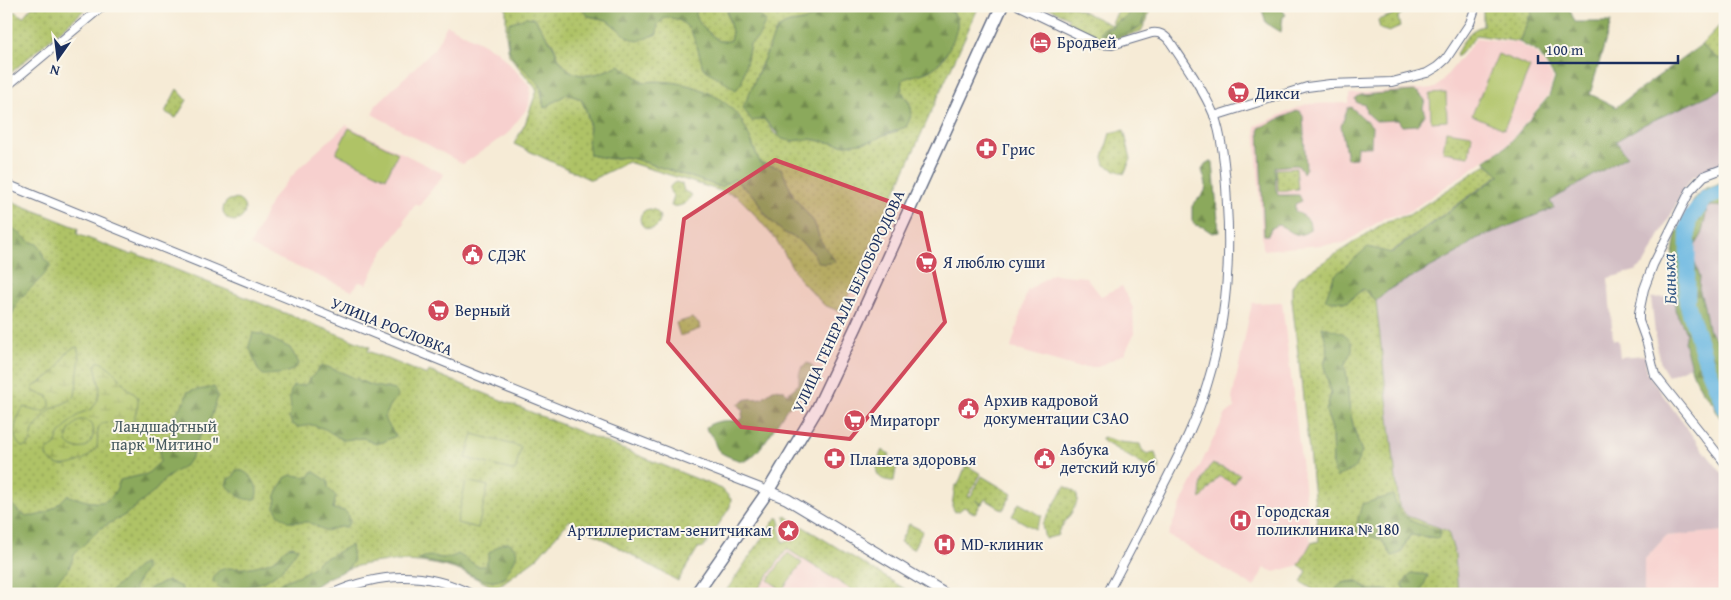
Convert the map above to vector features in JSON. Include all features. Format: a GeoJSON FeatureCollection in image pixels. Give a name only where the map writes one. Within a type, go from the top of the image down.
{"type":"FeatureCollection","features":[{"type":"Feature","properties":{"kind":"main road","name":"УЛИЦА ГЕНЕРАЛА БЕЛОБОРОДОВА"},"geometry":{"type":"LineString","coordinates":[[696,594],[768,491],[817,409],[1002,6]]}},
{"type":"Feature","properties":{"kind":"street"},"geometry":{"type":"LineString","coordinates":[[6,87],[103,6]]}},
{"type":"Feature","properties":{"kind":"street"},"geometry":{"type":"LineString","coordinates":[[1019,6],[1098,44],[1112,45],[1152,33],[1163,34],[1180,57],[1214,116],[1222,155],[1228,221],[1227,290],[1221,328],[1207,384],[1184,444],[1107,594]]}},
{"type":"Feature","properties":{"kind":"street"},"geometry":{"type":"LineString","coordinates":[[1214,116],[1307,87],[1330,84],[1392,82],[1426,73],[1446,59],[1470,23],[1476,6]]}},
{"type":"Feature","properties":{"kind":"street"},"geometry":{"type":"LineString","coordinates":[[1725,168],[1704,176],[1690,191],[1653,265],[1644,289],[1639,321],[1655,375],[1725,463]]}},
{"type":"Feature","properties":{"kind":"street","name":"УЛИЦА РОСЛОВКА"},"geometry":{"type":"LineString","coordinates":[[6,184],[506,388],[768,491]]}},
{"type":"Feature","properties":{"kind":"street"},"geometry":{"type":"LineString","coordinates":[[768,491],[787,499],[945,594]]}},
{"type":"Feature","properties":{"kind":"street"},"geometry":{"type":"LineString","coordinates":[[331,594],[350,585],[371,580],[409,576],[446,584],[471,594]]}},
{"type":"Feature","properties":{"kind":"highlighted area"},"geometry":{"type":"Polygon","coordinates":[[[775,160],[921,213],[945,322],[850,439],[741,427],[668,342],[684,219],[775,160]]]}},
{"type":"Feature","properties":{"kind":"shaded area"},"geometry":{"type":"Polygon","coordinates":[[[447,25],[497,51],[531,87],[529,106],[507,134],[463,164],[372,114],[376,105],[434,49],[447,25]]]}},
{"type":"Feature","properties":{"kind":"shaded area"},"geometry":{"type":"Polygon","coordinates":[[[1477,38],[1518,43],[1537,54],[1553,78],[1548,95],[1508,144],[1407,213],[1385,218],[1344,243],[1263,250],[1255,126],[1306,104],[1349,103],[1349,94],[1435,88],[1477,38]]]}},
{"type":"Feature","properties":{"kind":"shaded area"},"geometry":{"type":"Polygon","coordinates":[[[1725,88],[1725,163],[1693,176],[1683,189],[1644,264],[1635,271],[1608,278],[1613,340],[1618,340],[1620,357],[1645,355],[1646,372],[1725,477],[1725,531],[1666,536],[1644,560],[1644,594],[1458,594],[1455,555],[1448,531],[1407,516],[1399,506],[1374,279],[1645,124],[1725,88]]]}},
{"type":"Feature","properties":{"kind":"shaded area"},"geometry":{"type":"Polygon","coordinates":[[[346,125],[444,174],[419,206],[416,204],[403,221],[405,223],[380,256],[367,284],[359,282],[352,291],[250,246],[272,199],[300,167],[346,125]]]}},
{"type":"Feature","properties":{"kind":"shaded area"},"geometry":{"type":"Polygon","coordinates":[[[1725,191],[1725,408],[1688,244],[1688,222],[1725,191]]]}},
{"type":"Feature","properties":{"kind":"shaded area"},"geometry":{"type":"Polygon","coordinates":[[[1052,274],[1086,277],[1101,296],[1122,286],[1133,308],[1134,334],[1125,353],[1098,367],[1077,367],[1011,348],[1027,291],[1052,274]]]}},
{"type":"Feature","properties":{"kind":"shaded area"},"geometry":{"type":"Polygon","coordinates":[[[1680,296],[1695,364],[1668,376],[1661,365],[1656,342],[1651,298],[1680,296]]]}},
{"type":"Feature","properties":{"kind":"shaded area"},"geometry":{"type":"Polygon","coordinates":[[[1282,302],[1311,543],[1299,565],[1275,572],[1264,568],[1254,587],[1168,535],[1181,504],[1226,414],[1235,407],[1232,399],[1252,303],[1282,302]]]}},
{"type":"Feature","properties":{"kind":"shaded area"},"geometry":{"type":"Polygon","coordinates":[[[1725,531],[1725,594],[1644,594],[1644,560],[1666,536],[1725,531]]]}},
{"type":"Feature","properties":{"kind":"shaded area"},"geometry":{"type":"Polygon","coordinates":[[[787,549],[858,594],[755,594],[787,549]]]}},
{"type":"Feature","properties":{"kind":"green space"},"geometry":{"type":"Polygon","coordinates":[[[32,6],[89,6],[6,77],[6,10],[8,7],[23,17],[32,6]]]}},
{"type":"Feature","properties":{"kind":"green space"},"geometry":{"type":"Polygon","coordinates":[[[506,6],[580,6],[588,16],[607,20],[629,38],[658,24],[665,17],[674,18],[682,21],[688,27],[696,42],[703,68],[742,81],[750,44],[758,38],[759,14],[739,6],[825,6],[808,19],[785,25],[776,31],[755,79],[764,119],[775,134],[791,141],[809,139],[846,145],[873,141],[881,136],[898,131],[910,103],[901,86],[902,79],[929,71],[943,59],[950,45],[953,12],[943,9],[941,6],[979,6],[841,312],[824,305],[799,279],[777,241],[737,196],[628,162],[591,180],[514,144],[525,124],[537,90],[509,55],[506,35],[506,6]],[[535,18],[540,86],[544,108],[567,94],[581,99],[588,120],[588,141],[611,159],[625,157],[635,159],[721,187],[734,179],[756,198],[762,211],[772,222],[783,232],[797,239],[813,252],[818,261],[836,262],[821,242],[814,222],[794,197],[781,168],[760,163],[741,120],[722,101],[710,94],[684,85],[657,81],[644,82],[619,65],[596,74],[582,75],[574,73],[558,58],[553,44],[535,18]]]}},
{"type":"Feature","properties":{"kind":"green space"},"geometry":{"type":"Polygon","coordinates":[[[580,6],[696,6],[699,22],[719,41],[730,41],[732,32],[727,12],[731,6],[750,10],[766,21],[758,38],[750,44],[742,82],[736,90],[703,68],[696,42],[688,27],[682,22],[665,18],[658,24],[657,34],[638,41],[629,38],[607,20],[588,16],[580,6]]]}},
{"type":"Feature","properties":{"kind":"green space"},"geometry":{"type":"Polygon","coordinates":[[[696,6],[731,6],[727,12],[732,32],[730,42],[719,41],[702,26],[697,17],[696,6]]]}},
{"type":"Feature","properties":{"kind":"green space"},"geometry":{"type":"Polygon","coordinates":[[[825,6],[941,6],[943,9],[953,12],[957,19],[956,33],[949,49],[939,63],[928,71],[902,80],[901,87],[911,111],[906,127],[873,141],[846,145],[809,139],[791,141],[782,139],[764,119],[752,121],[743,108],[776,31],[785,25],[808,19],[825,6]]]}},
{"type":"Feature","properties":{"kind":"green space"},"geometry":{"type":"Polygon","coordinates":[[[1046,6],[1072,6],[1111,25],[1120,6],[1140,6],[1131,9],[1126,18],[1100,33],[1143,24],[1145,6],[1150,6],[1147,20],[1141,31],[1118,38],[1103,39],[1088,35],[1067,24],[1069,18],[1046,6]]]}},
{"type":"Feature","properties":{"kind":"green space"},"geometry":{"type":"Polygon","coordinates":[[[1140,6],[1146,7],[1145,19],[1140,27],[1116,36],[1100,33],[1102,29],[1106,27],[1111,28],[1117,21],[1126,18],[1131,9],[1140,6]]]}},
{"type":"Feature","properties":{"kind":"green space"},"geometry":{"type":"Polygon","coordinates":[[[1261,6],[1282,6],[1286,15],[1283,17],[1281,32],[1266,23],[1261,6]]]}},
{"type":"Feature","properties":{"kind":"green space"},"geometry":{"type":"Polygon","coordinates":[[[1399,6],[1409,7],[1398,17],[1400,27],[1389,32],[1380,29],[1378,20],[1395,14],[1400,10],[1399,6]]]}},
{"type":"Feature","properties":{"kind":"green space"},"geometry":{"type":"Polygon","coordinates":[[[1483,6],[1536,6],[1519,42],[1477,35],[1457,57],[1456,54],[1466,37],[1473,30],[1483,26],[1483,6]]]}},
{"type":"Feature","properties":{"kind":"green space"},"geometry":{"type":"Polygon","coordinates":[[[1536,6],[1568,6],[1575,22],[1611,22],[1590,94],[1616,107],[1701,45],[1718,59],[1725,57],[1725,88],[1645,124],[1616,141],[1627,156],[1550,201],[1554,208],[1476,239],[1457,253],[1390,289],[1376,301],[1363,289],[1347,302],[1325,300],[1334,276],[1368,247],[1391,253],[1500,175],[1485,161],[1508,145],[1549,96],[1555,78],[1539,53],[1519,42],[1536,6]]]}},
{"type":"Feature","properties":{"kind":"green space"},"geometry":{"type":"Polygon","coordinates":[[[526,17],[535,18],[553,46],[558,58],[574,73],[582,75],[596,74],[619,65],[644,82],[657,81],[684,84],[698,88],[722,101],[741,120],[760,163],[781,168],[794,197],[814,222],[821,242],[836,262],[824,264],[817,261],[813,252],[797,239],[783,232],[772,222],[756,198],[734,179],[721,187],[635,159],[625,157],[611,159],[590,155],[588,141],[590,127],[581,99],[567,94],[544,108],[540,85],[513,58],[509,49],[509,23],[526,17]]]}},
{"type":"Feature","properties":{"kind":"green space"},"geometry":{"type":"Polygon","coordinates":[[[1725,20],[1725,57],[1718,59],[1701,45],[1725,20]]]}},
{"type":"Feature","properties":{"kind":"green space"},"geometry":{"type":"Polygon","coordinates":[[[1498,54],[1530,67],[1504,129],[1472,115],[1498,54]]]}},
{"type":"Feature","properties":{"kind":"green space"},"geometry":{"type":"Polygon","coordinates":[[[177,89],[187,100],[176,118],[165,112],[177,89]]]}},
{"type":"Feature","properties":{"kind":"green space"},"geometry":{"type":"Polygon","coordinates":[[[1414,91],[1419,93],[1425,100],[1423,108],[1425,115],[1417,125],[1402,126],[1398,120],[1376,121],[1366,112],[1365,105],[1357,103],[1355,99],[1361,95],[1414,91]]]}},
{"type":"Feature","properties":{"kind":"green space"},"geometry":{"type":"Polygon","coordinates":[[[1446,93],[1447,121],[1431,122],[1430,94],[1446,93]]]}},
{"type":"Feature","properties":{"kind":"green space"},"geometry":{"type":"Polygon","coordinates":[[[1351,107],[1372,126],[1371,147],[1357,146],[1356,158],[1347,159],[1341,126],[1348,108],[1351,107]]]}},
{"type":"Feature","properties":{"kind":"green space"},"geometry":{"type":"Polygon","coordinates":[[[1299,110],[1303,116],[1306,168],[1303,173],[1301,168],[1296,165],[1275,167],[1276,190],[1278,195],[1299,195],[1302,201],[1295,204],[1295,211],[1308,220],[1310,230],[1297,234],[1278,225],[1272,228],[1268,235],[1264,235],[1259,128],[1299,110]]]}},
{"type":"Feature","properties":{"kind":"green space"},"geometry":{"type":"Polygon","coordinates":[[[349,128],[398,153],[386,178],[336,153],[349,128]]]}},
{"type":"Feature","properties":{"kind":"green space"},"geometry":{"type":"Polygon","coordinates":[[[1124,130],[1131,159],[1124,174],[1105,165],[1103,157],[1110,133],[1124,130]]]}},
{"type":"Feature","properties":{"kind":"green space"},"geometry":{"type":"Polygon","coordinates":[[[1446,131],[1472,135],[1469,156],[1443,152],[1446,131]]]}},
{"type":"Feature","properties":{"kind":"green space"},"geometry":{"type":"Polygon","coordinates":[[[1210,161],[1213,162],[1219,232],[1212,233],[1203,227],[1195,225],[1192,221],[1192,206],[1205,191],[1206,184],[1202,170],[1205,164],[1210,161]]]}},
{"type":"Feature","properties":{"kind":"green space"},"geometry":{"type":"Polygon","coordinates":[[[1487,164],[1500,174],[1325,299],[1347,302],[1363,289],[1376,301],[1399,506],[1407,516],[1448,531],[1455,555],[1458,594],[1420,592],[1402,585],[1406,594],[1399,594],[1384,590],[1368,590],[1357,581],[1342,584],[1335,591],[1337,594],[1320,594],[1301,582],[1307,571],[1299,565],[1311,543],[1319,541],[1292,287],[1297,279],[1387,221],[1409,215],[1487,164]],[[1322,327],[1328,349],[1324,366],[1331,393],[1326,411],[1332,429],[1333,468],[1362,452],[1351,416],[1347,376],[1344,366],[1352,348],[1322,327]],[[1393,496],[1355,531],[1382,540],[1393,555],[1401,553],[1410,535],[1438,538],[1410,522],[1400,511],[1393,496]]]}},
{"type":"Feature","properties":{"kind":"green space"},"geometry":{"type":"Polygon","coordinates":[[[1296,168],[1298,189],[1278,191],[1276,169],[1296,168]]]}},
{"type":"Feature","properties":{"kind":"green space"},"geometry":{"type":"Polygon","coordinates":[[[676,182],[682,184],[684,191],[692,195],[683,204],[671,206],[674,196],[670,189],[671,185],[676,182]]]}},
{"type":"Feature","properties":{"kind":"green space"},"geometry":{"type":"Polygon","coordinates":[[[1725,182],[1725,207],[1711,206],[1707,209],[1703,233],[1694,248],[1694,260],[1700,277],[1699,288],[1708,329],[1725,351],[1725,424],[1716,412],[1715,405],[1702,391],[1693,374],[1684,342],[1686,332],[1675,310],[1675,277],[1671,265],[1676,234],[1696,196],[1706,188],[1725,182]]]}},
{"type":"Feature","properties":{"kind":"green space","name":"Ландшафтный парк \"Митино\""},"geometry":{"type":"Polygon","coordinates":[[[6,199],[78,228],[77,234],[132,255],[134,253],[370,347],[368,351],[427,375],[429,371],[722,489],[731,499],[730,507],[704,547],[698,548],[678,581],[570,520],[537,558],[496,588],[451,568],[436,564],[387,561],[355,566],[340,571],[303,594],[6,594],[6,199]]]}},
{"type":"Feature","properties":{"kind":"green space"},"geometry":{"type":"Polygon","coordinates":[[[234,199],[244,206],[245,210],[238,220],[234,221],[224,214],[223,210],[230,200],[234,199]]]}},
{"type":"Feature","properties":{"kind":"green space"},"geometry":{"type":"Polygon","coordinates":[[[650,209],[657,212],[660,219],[657,226],[650,229],[643,226],[640,219],[643,212],[650,209]]]}},
{"type":"Feature","properties":{"kind":"green space"},"geometry":{"type":"Polygon","coordinates":[[[6,226],[37,244],[42,250],[44,259],[51,265],[44,275],[23,296],[6,321],[6,226]]]}},
{"type":"Feature","properties":{"kind":"green space"},"geometry":{"type":"Polygon","coordinates":[[[692,318],[699,323],[700,329],[680,336],[676,323],[692,318]]]}},
{"type":"Feature","properties":{"kind":"green space"},"geometry":{"type":"Polygon","coordinates":[[[1322,327],[1345,335],[1351,343],[1352,350],[1344,366],[1347,376],[1351,416],[1362,452],[1354,469],[1336,477],[1333,468],[1332,429],[1326,411],[1331,393],[1324,366],[1328,349],[1322,327]]]}},
{"type":"Feature","properties":{"kind":"green space"},"geometry":{"type":"Polygon","coordinates":[[[253,333],[261,334],[290,348],[299,363],[288,372],[263,375],[258,370],[249,346],[253,333]]]}},
{"type":"Feature","properties":{"kind":"green space"},"geometry":{"type":"Polygon","coordinates":[[[77,347],[80,357],[75,396],[71,400],[51,409],[33,430],[28,446],[22,447],[16,438],[15,428],[18,417],[24,407],[44,411],[50,407],[48,396],[34,392],[32,390],[33,387],[54,373],[69,350],[77,347]]]}},
{"type":"Feature","properties":{"kind":"green space"},"geometry":{"type":"Polygon","coordinates":[[[98,361],[111,369],[137,397],[138,405],[133,423],[103,423],[98,430],[97,447],[90,455],[70,465],[52,462],[46,456],[46,451],[55,445],[59,435],[70,422],[81,413],[92,409],[98,399],[100,388],[95,365],[98,361]],[[80,420],[69,432],[67,442],[74,448],[86,447],[91,440],[93,432],[92,423],[80,420]]]}},
{"type":"Feature","properties":{"kind":"green space"},"geometry":{"type":"Polygon","coordinates":[[[807,363],[812,365],[814,369],[802,394],[788,407],[754,455],[748,460],[743,461],[718,450],[706,427],[718,422],[739,421],[743,418],[743,410],[738,404],[747,399],[762,398],[774,389],[784,390],[787,394],[799,384],[801,369],[807,363]]]}},
{"type":"Feature","properties":{"kind":"green space"},"geometry":{"type":"Polygon","coordinates":[[[322,365],[370,385],[395,390],[398,396],[389,406],[384,418],[396,436],[376,444],[363,438],[343,440],[325,429],[312,425],[298,427],[292,424],[289,417],[291,409],[290,395],[293,386],[305,385],[322,365]]]}},
{"type":"Feature","properties":{"kind":"green space"},"geometry":{"type":"Polygon","coordinates":[[[214,387],[218,396],[209,424],[198,439],[187,464],[165,479],[153,493],[125,515],[101,528],[75,553],[68,570],[49,588],[40,590],[24,589],[22,594],[6,594],[6,499],[20,513],[26,516],[33,516],[52,509],[67,495],[91,502],[109,499],[120,480],[147,474],[160,462],[160,444],[166,437],[175,433],[174,415],[185,401],[187,392],[214,387]]]}},
{"type":"Feature","properties":{"kind":"green space"},"geometry":{"type":"Polygon","coordinates":[[[473,434],[521,447],[515,471],[466,458],[473,434]]]}},
{"type":"Feature","properties":{"kind":"green space"},"geometry":{"type":"Polygon","coordinates":[[[1103,437],[1120,442],[1140,444],[1145,453],[1155,453],[1160,470],[1156,467],[1152,470],[1101,440],[1103,437]]]}},
{"type":"Feature","properties":{"kind":"green space"},"geometry":{"type":"Polygon","coordinates":[[[882,450],[890,454],[888,458],[897,462],[894,481],[881,478],[878,475],[877,466],[882,450]]]}},
{"type":"Feature","properties":{"kind":"green space"},"geometry":{"type":"Polygon","coordinates":[[[1212,464],[1240,474],[1234,484],[1219,476],[1201,499],[1200,490],[1203,480],[1212,464]]]}},
{"type":"Feature","properties":{"kind":"green space"},"geometry":{"type":"Polygon","coordinates":[[[966,465],[981,474],[968,496],[970,497],[982,476],[1012,494],[1003,510],[985,499],[982,504],[975,500],[981,504],[975,514],[964,507],[955,512],[952,506],[955,485],[958,485],[966,465]]]}},
{"type":"Feature","properties":{"kind":"green space"},"geometry":{"type":"Polygon","coordinates":[[[236,470],[245,473],[253,480],[257,490],[255,499],[242,498],[226,485],[228,479],[234,476],[236,470]]]}},
{"type":"Feature","properties":{"kind":"green space"},"geometry":{"type":"Polygon","coordinates":[[[313,471],[328,481],[328,488],[336,496],[333,509],[345,511],[349,516],[350,522],[346,527],[326,531],[308,522],[289,522],[278,514],[275,508],[276,495],[285,478],[291,475],[309,477],[313,471]]]}},
{"type":"Feature","properties":{"kind":"green space"},"geometry":{"type":"Polygon","coordinates":[[[466,481],[488,486],[478,528],[457,523],[466,481]]]}},
{"type":"Feature","properties":{"kind":"green space"},"geometry":{"type":"Polygon","coordinates":[[[1065,486],[1076,494],[1076,504],[1058,532],[1059,535],[1045,539],[1042,525],[1065,486]]]}},
{"type":"Feature","properties":{"kind":"green space"},"geometry":{"type":"Polygon","coordinates":[[[1393,495],[1396,505],[1405,517],[1441,531],[1438,538],[1410,535],[1401,553],[1392,556],[1382,540],[1355,531],[1362,504],[1393,495]]]}},
{"type":"Feature","properties":{"kind":"green space"},"geometry":{"type":"Polygon","coordinates":[[[1019,503],[1042,516],[1035,529],[1012,516],[1019,503]]]}},
{"type":"Feature","properties":{"kind":"green space"},"geometry":{"type":"Polygon","coordinates":[[[784,515],[913,594],[858,594],[787,549],[755,594],[724,594],[776,518],[779,518],[781,525],[778,526],[783,542],[796,538],[790,522],[787,523],[784,515]]]}},
{"type":"Feature","properties":{"kind":"green space"},"geometry":{"type":"Polygon","coordinates":[[[909,524],[923,531],[913,549],[900,542],[909,524]]]}},
{"type":"Feature","properties":{"kind":"green space"},"geometry":{"type":"Polygon","coordinates":[[[508,542],[516,550],[515,559],[505,578],[498,581],[485,580],[460,569],[418,560],[428,556],[446,558],[458,554],[477,566],[485,566],[489,553],[501,544],[508,542]]]}},
{"type":"Feature","properties":{"kind":"green space"},"geometry":{"type":"Polygon","coordinates":[[[351,545],[353,562],[346,570],[327,578],[303,594],[269,594],[282,582],[302,574],[320,560],[351,545]]]}},
{"type":"Feature","properties":{"kind":"green space"},"geometry":{"type":"Polygon","coordinates":[[[292,546],[298,548],[283,568],[260,583],[228,592],[222,590],[213,581],[218,571],[222,569],[245,568],[267,563],[292,546]]]}},
{"type":"Feature","properties":{"kind":"green space"},"geometry":{"type":"Polygon","coordinates":[[[788,553],[802,563],[782,590],[768,580],[788,553]]]}},
{"type":"Feature","properties":{"kind":"green space"},"geometry":{"type":"Polygon","coordinates":[[[145,564],[145,570],[134,587],[137,594],[110,594],[139,566],[145,564]]]}},
{"type":"Feature","properties":{"kind":"green space"},"geometry":{"type":"Polygon","coordinates":[[[1411,573],[1428,575],[1421,592],[1438,592],[1441,594],[1406,594],[1402,585],[1411,573]]]}},
{"type":"Feature","properties":{"kind":"green space"},"geometry":{"type":"Polygon","coordinates":[[[168,581],[181,587],[184,594],[147,594],[150,588],[168,581]]]}},
{"type":"Feature","properties":{"kind":"green space"},"geometry":{"type":"Polygon","coordinates":[[[1357,581],[1368,590],[1384,590],[1399,594],[1337,594],[1335,591],[1342,584],[1357,581]]]}},
{"type":"Feature","properties":{"kind":"waterway","name":"Банька"},"geometry":{"type":"LineString","coordinates":[[1725,191],[1706,198],[1688,222],[1687,303],[1707,365],[1725,408]]}},
{"type":"Feature","properties":{"kind":"place","name":"Бродвей"},"geometry":{"type":"Point","coordinates":[1041,42]}},
{"type":"Feature","properties":{"kind":"place","name":"Дикси"},"geometry":{"type":"Point","coordinates":[1239,93]}},
{"type":"Feature","properties":{"kind":"place","name":"Грис"},"geometry":{"type":"Point","coordinates":[986,149]}},
{"type":"Feature","properties":{"kind":"place","name":"СДЭК"},"geometry":{"type":"Point","coordinates":[472,255]}},
{"type":"Feature","properties":{"kind":"place","name":"Я люблю суши"},"geometry":{"type":"Point","coordinates":[927,262]}},
{"type":"Feature","properties":{"kind":"place","name":"Верный"},"geometry":{"type":"Point","coordinates":[439,310]}},
{"type":"Feature","properties":{"kind":"place","name":"Архив кадровой документации СЗАО"},"geometry":{"type":"Point","coordinates":[968,409]}},
{"type":"Feature","properties":{"kind":"place","name":"Мираторг"},"geometry":{"type":"Point","coordinates":[854,420]}},
{"type":"Feature","properties":{"kind":"place","name":"Азбука детский клуб"},"geometry":{"type":"Point","coordinates":[1044,458]}},
{"type":"Feature","properties":{"kind":"place","name":"Планета здоровья"},"geometry":{"type":"Point","coordinates":[834,459]}},
{"type":"Feature","properties":{"kind":"place","name":"Городская поликлиника № 180"},"geometry":{"type":"Point","coordinates":[1241,520]}},
{"type":"Feature","properties":{"kind":"place","name":"Артиллеристам-зенитчикам"},"geometry":{"type":"Point","coordinates":[788,530]}},
{"type":"Feature","properties":{"kind":"place","name":"MD-клиник"},"geometry":{"type":"Point","coordinates":[945,544]}}]}
